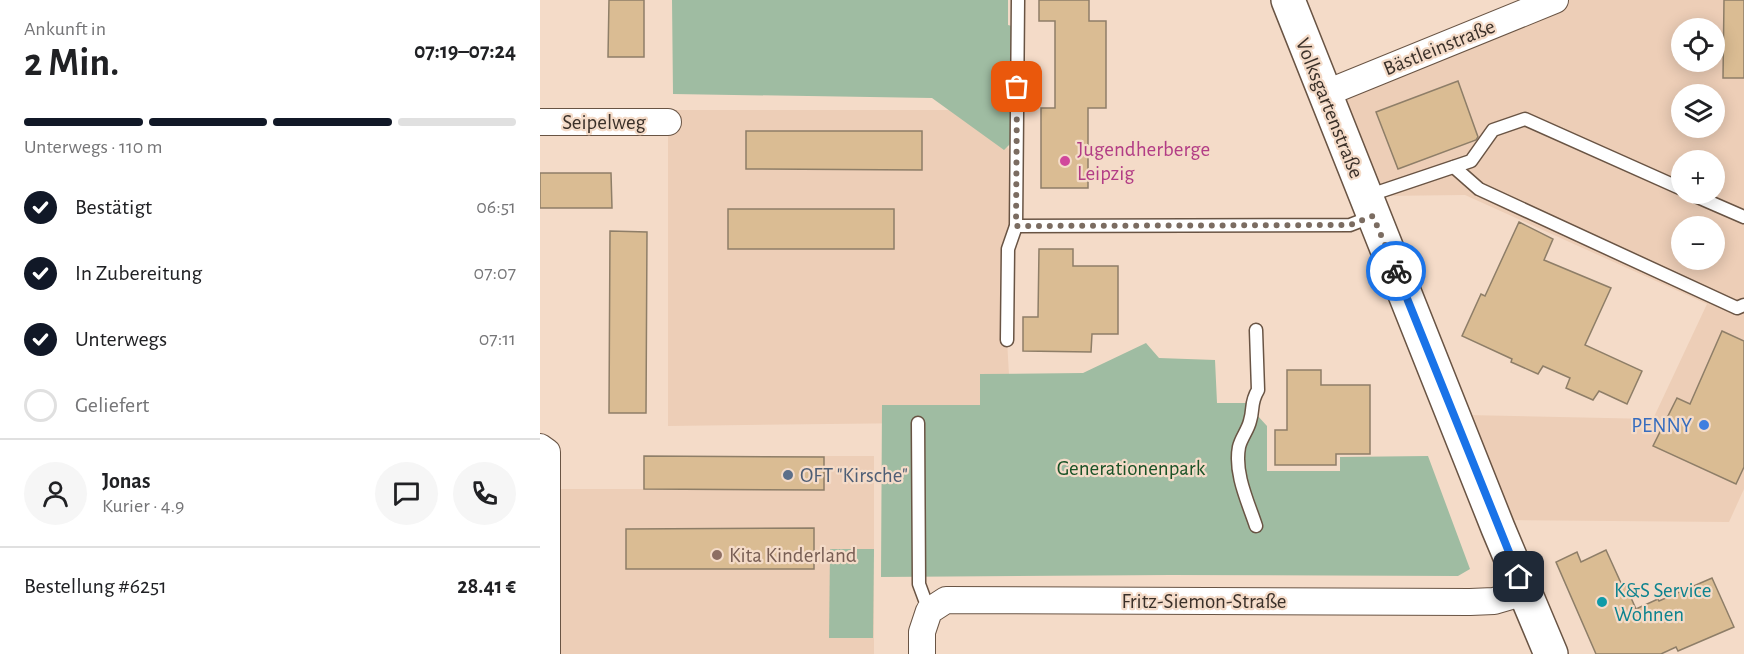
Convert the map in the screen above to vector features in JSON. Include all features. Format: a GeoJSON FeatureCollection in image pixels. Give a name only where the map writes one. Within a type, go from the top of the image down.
{"type":"FeatureCollection","features":[{"type":"Feature","properties":{"kind":"main road","name":"Volksgartenstraße"},"geometry":{"type":"LineString","coordinates":[[1288,0],[1551,654]]}},
{"type":"Feature","properties":{"kind":"street","name":"Bästleinstraße"},"geometry":{"type":"LineString","coordinates":[[1324,94],[1555,0]]}},
{"type":"Feature","properties":{"kind":"street","name":"Seipelweg"},"geometry":{"type":"LineString","coordinates":[[540,122],[668,122]]}},
{"type":"Feature","properties":{"kind":"street"},"geometry":{"type":"LineString","coordinates":[[543,449],[547,654]]}},
{"type":"Feature","properties":{"kind":"street","name":"Fritz-Siemon-Straße"},"geometry":{"type":"LineString","coordinates":[[929,611],[946,600],[1470,602],[1494,601],[1525,592]]}},
{"type":"Feature","properties":{"kind":"street"},"geometry":{"type":"LineString","coordinates":[[922,654],[922,632],[929,611]]}},
{"type":"Feature","properties":{"kind":"lane"},"geometry":{"type":"LineString","coordinates":[[1007,340],[1008,249],[1016,226],[1018,0]]}},
{"type":"Feature","properties":{"kind":"lane"},"geometry":{"type":"LineString","coordinates":[[1016,226],[1350,225],[1369,206],[1403,182],[1471,161],[1493,130],[1525,119],[1671,184]]}},
{"type":"Feature","properties":{"kind":"lane"},"geometry":{"type":"LineString","coordinates":[[1454,167],[1479,189],[1737,308],[1744,305]]}},
{"type":"Feature","properties":{"kind":"lane"},"geometry":{"type":"LineString","coordinates":[[1714,204],[1744,217]]}},
{"type":"Feature","properties":{"kind":"lane"},"geometry":{"type":"LineString","coordinates":[[1256,330],[1258,390],[1253,397],[1251,420],[1242,438],[1238,458],[1241,477],[1256,526]]}},
{"type":"Feature","properties":{"kind":"lane"},"geometry":{"type":"LineString","coordinates":[[918,423],[919,584],[929,611]]}},
{"type":"Feature","properties":{"kind":"shaded area"},"geometry":{"type":"Polygon","coordinates":[[[1533,0],[1744,0],[1744,489],[1729,522],[1508,520],[1466,415],[1653,419],[1707,304],[1465,195],[1379,196],[1329,83],[1533,0]]]}},
{"type":"Feature","properties":{"kind":"shaded area"},"geometry":{"type":"Polygon","coordinates":[[[672,110],[970,110],[993,129],[1016,158],[1008,249],[1007,340],[1009,375],[1019,411],[918,423],[668,426],[668,122],[672,110]]]}},
{"type":"Feature","properties":{"kind":"shaded area","name":"Kita Kinderland"},"geometry":{"type":"Polygon","coordinates":[[[644,456],[874,456],[874,654],[561,654],[561,489],[643,489],[644,456]]]}},
{"type":"Feature","properties":{"kind":"green space"},"geometry":{"type":"Polygon","coordinates":[[[672,0],[1008,0],[1008,25],[1012,26],[1011,143],[1004,150],[932,98],[673,94],[672,0]]]}},
{"type":"Feature","properties":{"kind":"green space","name":"Generationenpark"},"geometry":{"type":"Polygon","coordinates":[[[1146,343],[1159,358],[1215,360],[1217,403],[1246,403],[1267,426],[1267,471],[1340,471],[1340,457],[1428,456],[1470,569],[1458,576],[881,577],[882,405],[980,405],[980,374],[1083,373],[1146,343]]]}},
{"type":"Feature","properties":{"kind":"green space"},"geometry":{"type":"Polygon","coordinates":[[[830,549],[874,549],[873,638],[829,638],[830,549]]]}},
{"type":"Feature","properties":{"kind":"building"},"geometry":{"type":"Polygon","coordinates":[[[609,0],[644,0],[644,57],[608,57],[609,0]]]}},
{"type":"Feature","properties":{"kind":"building"},"geometry":{"type":"Polygon","coordinates":[[[1039,0],[1089,0],[1089,21],[1106,21],[1106,108],[1088,108],[1088,188],[1041,188],[1041,108],[1055,108],[1055,21],[1039,21],[1039,0]]]}},
{"type":"Feature","properties":{"kind":"building"},"geometry":{"type":"Polygon","coordinates":[[[1724,0],[1744,0],[1744,78],[1723,78],[1723,72],[1725,72],[1724,0]]]}},
{"type":"Feature","properties":{"kind":"building"},"geometry":{"type":"Polygon","coordinates":[[[1458,81],[1478,137],[1476,140],[1398,169],[1376,112],[1458,81]]]}},
{"type":"Feature","properties":{"kind":"building"},"geometry":{"type":"Polygon","coordinates":[[[746,131],[922,131],[922,170],[746,169],[746,131]]]}},
{"type":"Feature","properties":{"kind":"building"},"geometry":{"type":"Polygon","coordinates":[[[540,173],[611,173],[612,208],[540,208],[540,173]]]}},
{"type":"Feature","properties":{"kind":"building"},"geometry":{"type":"Polygon","coordinates":[[[728,209],[894,209],[894,249],[728,249],[728,209]]]}},
{"type":"Feature","properties":{"kind":"building"},"geometry":{"type":"Polygon","coordinates":[[[1519,222],[1553,239],[1544,260],[1611,288],[1585,345],[1642,371],[1627,404],[1599,391],[1593,400],[1566,388],[1570,378],[1543,366],[1538,374],[1462,336],[1481,294],[1485,296],[1519,222]]]}},
{"type":"Feature","properties":{"kind":"building"},"geometry":{"type":"Polygon","coordinates":[[[610,231],[647,232],[646,413],[609,413],[610,231]]]}},
{"type":"Feature","properties":{"kind":"building"},"geometry":{"type":"Polygon","coordinates":[[[1039,249],[1073,249],[1073,266],[1118,266],[1118,334],[1092,334],[1091,352],[1023,351],[1023,317],[1038,317],[1039,249]]]}},
{"type":"Feature","properties":{"kind":"building","name":"PENNY"},"geometry":{"type":"Polygon","coordinates":[[[1722,331],[1744,341],[1744,467],[1736,484],[1653,446],[1677,398],[1690,404],[1722,331]]]}},
{"type":"Feature","properties":{"kind":"building"},"geometry":{"type":"Polygon","coordinates":[[[1287,370],[1321,370],[1321,385],[1370,385],[1370,454],[1336,454],[1336,465],[1275,465],[1275,430],[1287,430],[1287,370]]]}},
{"type":"Feature","properties":{"kind":"building"},"geometry":{"type":"Polygon","coordinates":[[[644,456],[824,457],[824,490],[644,489],[644,456]]]}},
{"type":"Feature","properties":{"kind":"building"},"geometry":{"type":"Polygon","coordinates":[[[814,528],[814,569],[626,569],[626,529],[814,528]]]}},
{"type":"Feature","properties":{"kind":"building","name":"K&S Service Wohnen"},"geometry":{"type":"Polygon","coordinates":[[[1606,550],[1636,609],[1712,578],[1734,627],[1678,651],[1676,647],[1661,654],[1596,654],[1556,562],[1577,552],[1581,562],[1606,550]]]}},
{"type":"Feature","properties":{"kind":"way so far"},"geometry":{"type":"LineString","coordinates":[[1017,87],[1016,226],[1350,225],[1373,216],[1396,271]]}},
{"type":"Feature","properties":{"kind":"place","name":"Jugendherberge Leipzig"},"geometry":{"type":"Point","coordinates":[1065,161]}},
{"type":"Feature","properties":{"kind":"place","name":"PENNY"},"geometry":{"type":"Point","coordinates":[1704,425]}},
{"type":"Feature","properties":{"kind":"place","name":"OFT \"Kirsche\""},"geometry":{"type":"Point","coordinates":[788,475]}},
{"type":"Feature","properties":{"kind":"place","name":"Kita Kinderland"},"geometry":{"type":"Point","coordinates":[717,555]}},
{"type":"Feature","properties":{"kind":"place","name":"K&S Service Wohnen"},"geometry":{"type":"Point","coordinates":[1602,602]}},
{"type":"Feature","properties":{"kind":"route"},"geometry":{"type":"LineString","coordinates":[[1396,271],[1519,577]]}}]}
